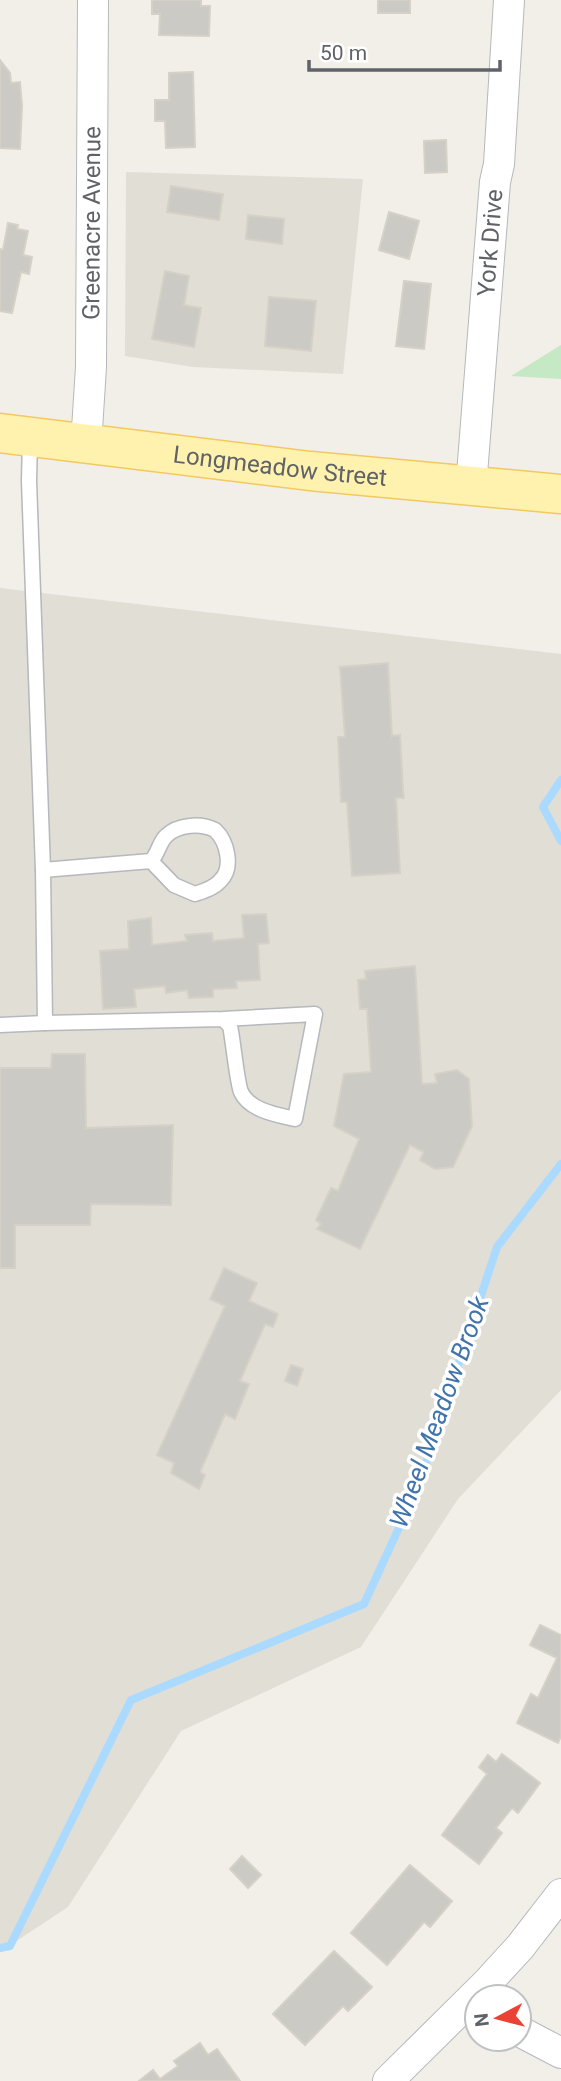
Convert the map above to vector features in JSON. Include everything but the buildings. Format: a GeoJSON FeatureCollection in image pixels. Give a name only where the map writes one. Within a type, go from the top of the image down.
{"type":"FeatureCollection","features":[{"type":"Feature","properties":{"kind":"main road","name":"Longmeadow Street"},"geometry":{"type":"LineString","coordinates":[[15,436],[310,471],[561,494]]}},
{"type":"Feature","properties":{"kind":"street","name":"Greenacre Avenue"},"geometry":{"type":"LineString","coordinates":[[86,445],[92,346],[93,0]]}},
{"type":"Feature","properties":{"kind":"street","name":"York Drive"},"geometry":{"type":"LineString","coordinates":[[471,487],[500,151],[509,0]]}},
{"type":"Feature","properties":{"kind":"street"},"geometry":{"type":"LineString","coordinates":[[488,1983],[561,1894]]}},
{"type":"Feature","properties":{"kind":"street"},"geometry":{"type":"LineString","coordinates":[[388,2081],[463,2017]]}},
{"type":"Feature","properties":{"kind":"street"},"geometry":{"type":"LineString","coordinates":[[533,2038],[561,2053]]}},
{"type":"Feature","properties":{"kind":"lane"},"geometry":{"type":"LineString","coordinates":[[15,436],[29,481],[43,870],[44,1023]]}},
{"type":"Feature","properties":{"kind":"lane"},"geometry":{"type":"LineString","coordinates":[[201,826],[215,830],[226,847],[227,864],[224,877],[212,887],[195,894],[174,885],[151,861],[166,836],[184,827],[201,826]]}},
{"type":"Feature","properties":{"kind":"lane"},"geometry":{"type":"LineString","coordinates":[[43,870],[151,861]]}},
{"type":"Feature","properties":{"kind":"lane"},"geometry":{"type":"LineString","coordinates":[[0,1025],[315,1014],[295,1119],[257,1108],[242,1093],[230,1026],[223,1019]]}},
{"type":"Feature","properties":{"kind":"shaded area"},"geometry":{"type":"Polygon","coordinates":[[[126,172],[363,179],[343,374],[193,367],[125,356],[126,172]]]}},
{"type":"Feature","properties":{"kind":"shaded area"},"geometry":{"type":"Polygon","coordinates":[[[0,588],[561,654],[561,1390],[458,1499],[361,1647],[181,1731],[68,1907],[0,1952],[0,588]]]}},
{"type":"Feature","properties":{"kind":"green space"},"geometry":{"type":"Polygon","coordinates":[[[561,345],[561,379],[511,376],[561,345]]]}},
{"type":"Feature","properties":{"kind":"waterway","name":"Wheel Meadow Brook"},"geometry":{"type":"LineString","coordinates":[[561,780],[543,807],[561,841]]}},
{"type":"Feature","properties":{"kind":"waterway","name":"Wheel Meadow Brook"},"geometry":{"type":"LineString","coordinates":[[0,1948],[10,1946],[131,1700],[364,1604],[419,1484],[497,1247],[561,1164]]}}]}
